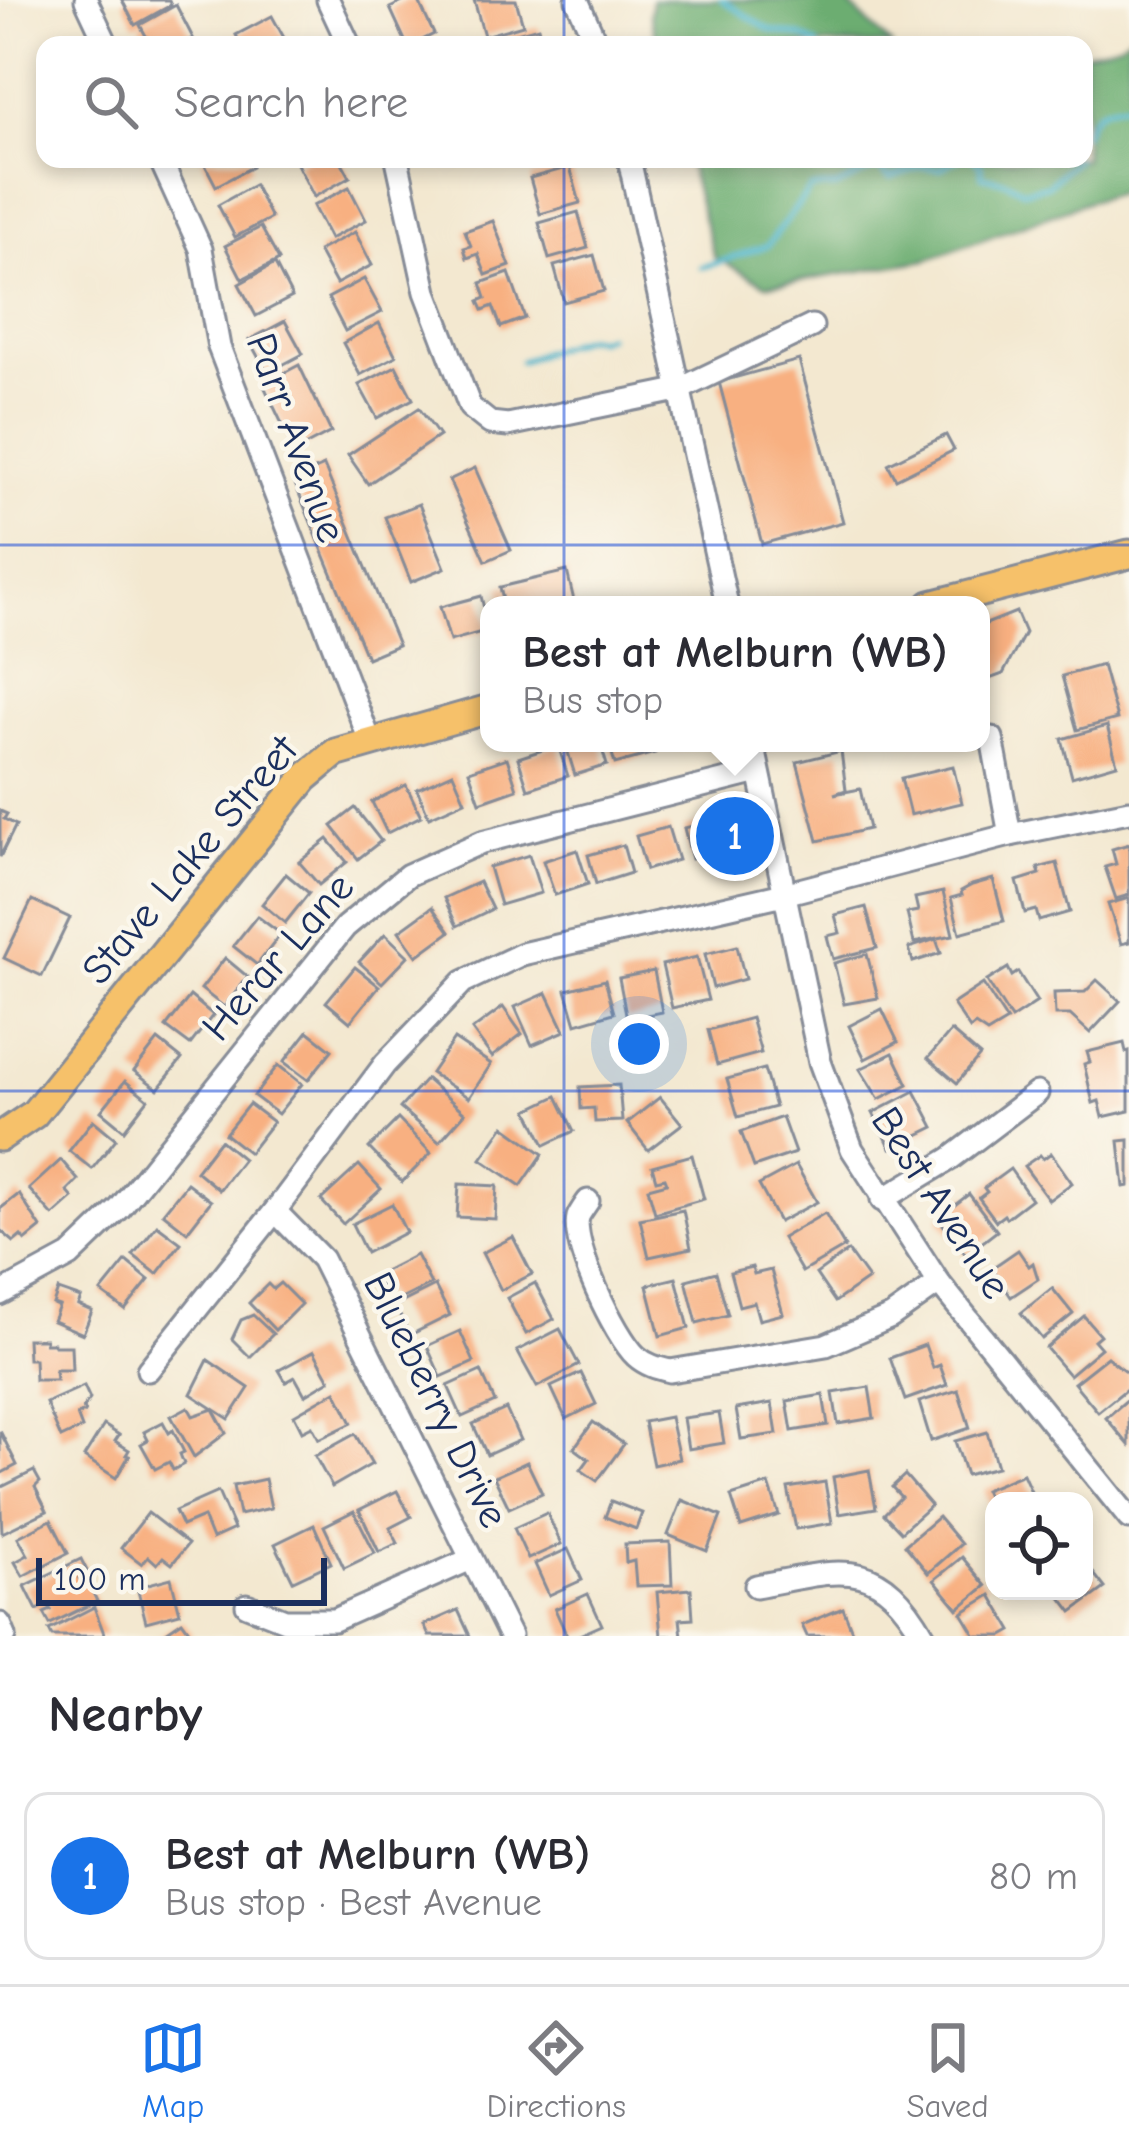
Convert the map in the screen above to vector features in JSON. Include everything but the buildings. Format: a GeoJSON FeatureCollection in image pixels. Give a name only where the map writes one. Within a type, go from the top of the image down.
{"type":"FeatureCollection","features":[{"type":"Feature","properties":{"kind":"main road"},"geometry":{"type":"LineString","coordinates":[[967,596],[1129,554]]}},
{"type":"Feature","properties":{"kind":"main road","name":"Stave Lake Street"},"geometry":{"type":"LineString","coordinates":[[0,1137],[34,1114],[304,778],[335,753],[480,711]]}},
{"type":"Feature","properties":{"kind":"street"},"geometry":{"type":"LineString","coordinates":[[86,0],[103,36]]}},
{"type":"Feature","properties":{"kind":"street"},"geometry":{"type":"LineString","coordinates":[[328,0],[345,36]]}},
{"type":"Feature","properties":{"kind":"street"},"geometry":{"type":"LineString","coordinates":[[578,0],[593,36]]}},
{"type":"Feature","properties":{"kind":"street","name":"Parr Avenue"},"geometry":{"type":"LineString","coordinates":[[164,168],[201,249],[219,347],[370,741]]}},
{"type":"Feature","properties":{"kind":"street"},"geometry":{"type":"LineString","coordinates":[[399,168],[426,292],[477,416],[508,424],[678,390],[812,326]]}},
{"type":"Feature","properties":{"kind":"street"},"geometry":{"type":"LineString","coordinates":[[631,168],[725,596]]}},
{"type":"Feature","properties":{"kind":"street"},"geometry":{"type":"LineString","coordinates":[[992,738],[1010,835]]}},
{"type":"Feature","properties":{"kind":"street","name":"Best Avenue"},"geometry":{"type":"LineString","coordinates":[[755,752],[820,1062],[837,1114],[882,1200],[939,1283],[1129,1518]]}},
{"type":"Feature","properties":{"kind":"street","name":"Herar Lane"},"geometry":{"type":"LineString","coordinates":[[0,1294],[70,1256],[120,1208],[345,927],[408,874],[482,842],[758,772]]}},
{"type":"Feature","properties":{"kind":"street"},"geometry":{"type":"LineString","coordinates":[[148,1370],[385,1064],[463,982],[522,954],[784,894],[1010,835],[1129,811]]}},
{"type":"Feature","properties":{"kind":"street"},"geometry":{"type":"LineString","coordinates":[[882,1200],[968,1147],[1037,1093]]}},
{"type":"Feature","properties":{"kind":"street"},"geometry":{"type":"LineString","coordinates":[[588,1201],[578,1216],[578,1237],[602,1297],[635,1355],[670,1371],[826,1345],[891,1317],[939,1283]]}},
{"type":"Feature","properties":{"kind":"street","name":"Blueberry Drive"},"geometry":{"type":"LineString","coordinates":[[275,1210],[322,1259],[510,1636]]}},
{"type":"Feature","properties":{"kind":"street"},"geometry":{"type":"LineString","coordinates":[[247,1605],[285,1620],[334,1620],[471,1559]]}},
{"type":"Feature","properties":{"kind":"street"},"geometry":{"type":"LineString","coordinates":[[756,1586],[840,1571],[862,1572],[880,1582],[924,1636]]}},
{"type":"Feature","properties":{"kind":"street"},"geometry":{"type":"LineString","coordinates":[[0,1624],[5,1636]]}},
{"type":"Feature","properties":{"kind":"green space"},"geometry":{"type":"Polygon","coordinates":[[[652,0],[844,0],[882,36],[656,36],[652,0]]]}},
{"type":"Feature","properties":{"kind":"green space"},"geometry":{"type":"Polygon","coordinates":[[[1129,35],[1129,190],[926,260],[794,282],[766,285],[714,257],[689,168],[1093,168],[1093,50],[1120,43],[1129,35]]]}},
{"type":"Feature","properties":{"kind":"waterway"},"geometry":{"type":"LineString","coordinates":[[722,0],[769,30],[798,36]]}},
{"type":"Feature","properties":{"kind":"waterway"},"geometry":{"type":"LineString","coordinates":[[1093,117],[1100,110],[1129,105]]}},
{"type":"Feature","properties":{"kind":"waterway"},"geometry":{"type":"LineString","coordinates":[[701,267],[767,246],[811,188],[836,187],[875,168]]}},
{"type":"Feature","properties":{"kind":"waterway"},"geometry":{"type":"LineString","coordinates":[[878,168],[890,178],[918,168]]}},
{"type":"Feature","properties":{"kind":"waterway"},"geometry":{"type":"LineString","coordinates":[[930,168],[942,168]]}},
{"type":"Feature","properties":{"kind":"waterway"},"geometry":{"type":"LineString","coordinates":[[981,168],[982,176],[1024,191],[1048,185],[1066,168]]}},
{"type":"Feature","properties":{"kind":"waterway"},"geometry":{"type":"LineString","coordinates":[[521,361],[585,337],[607,336]]}},
{"type":"Feature","properties":{"kind":"place","name":"Best at Melburn (WB)"},"geometry":{"type":"Point","coordinates":[735,836]}}]}
